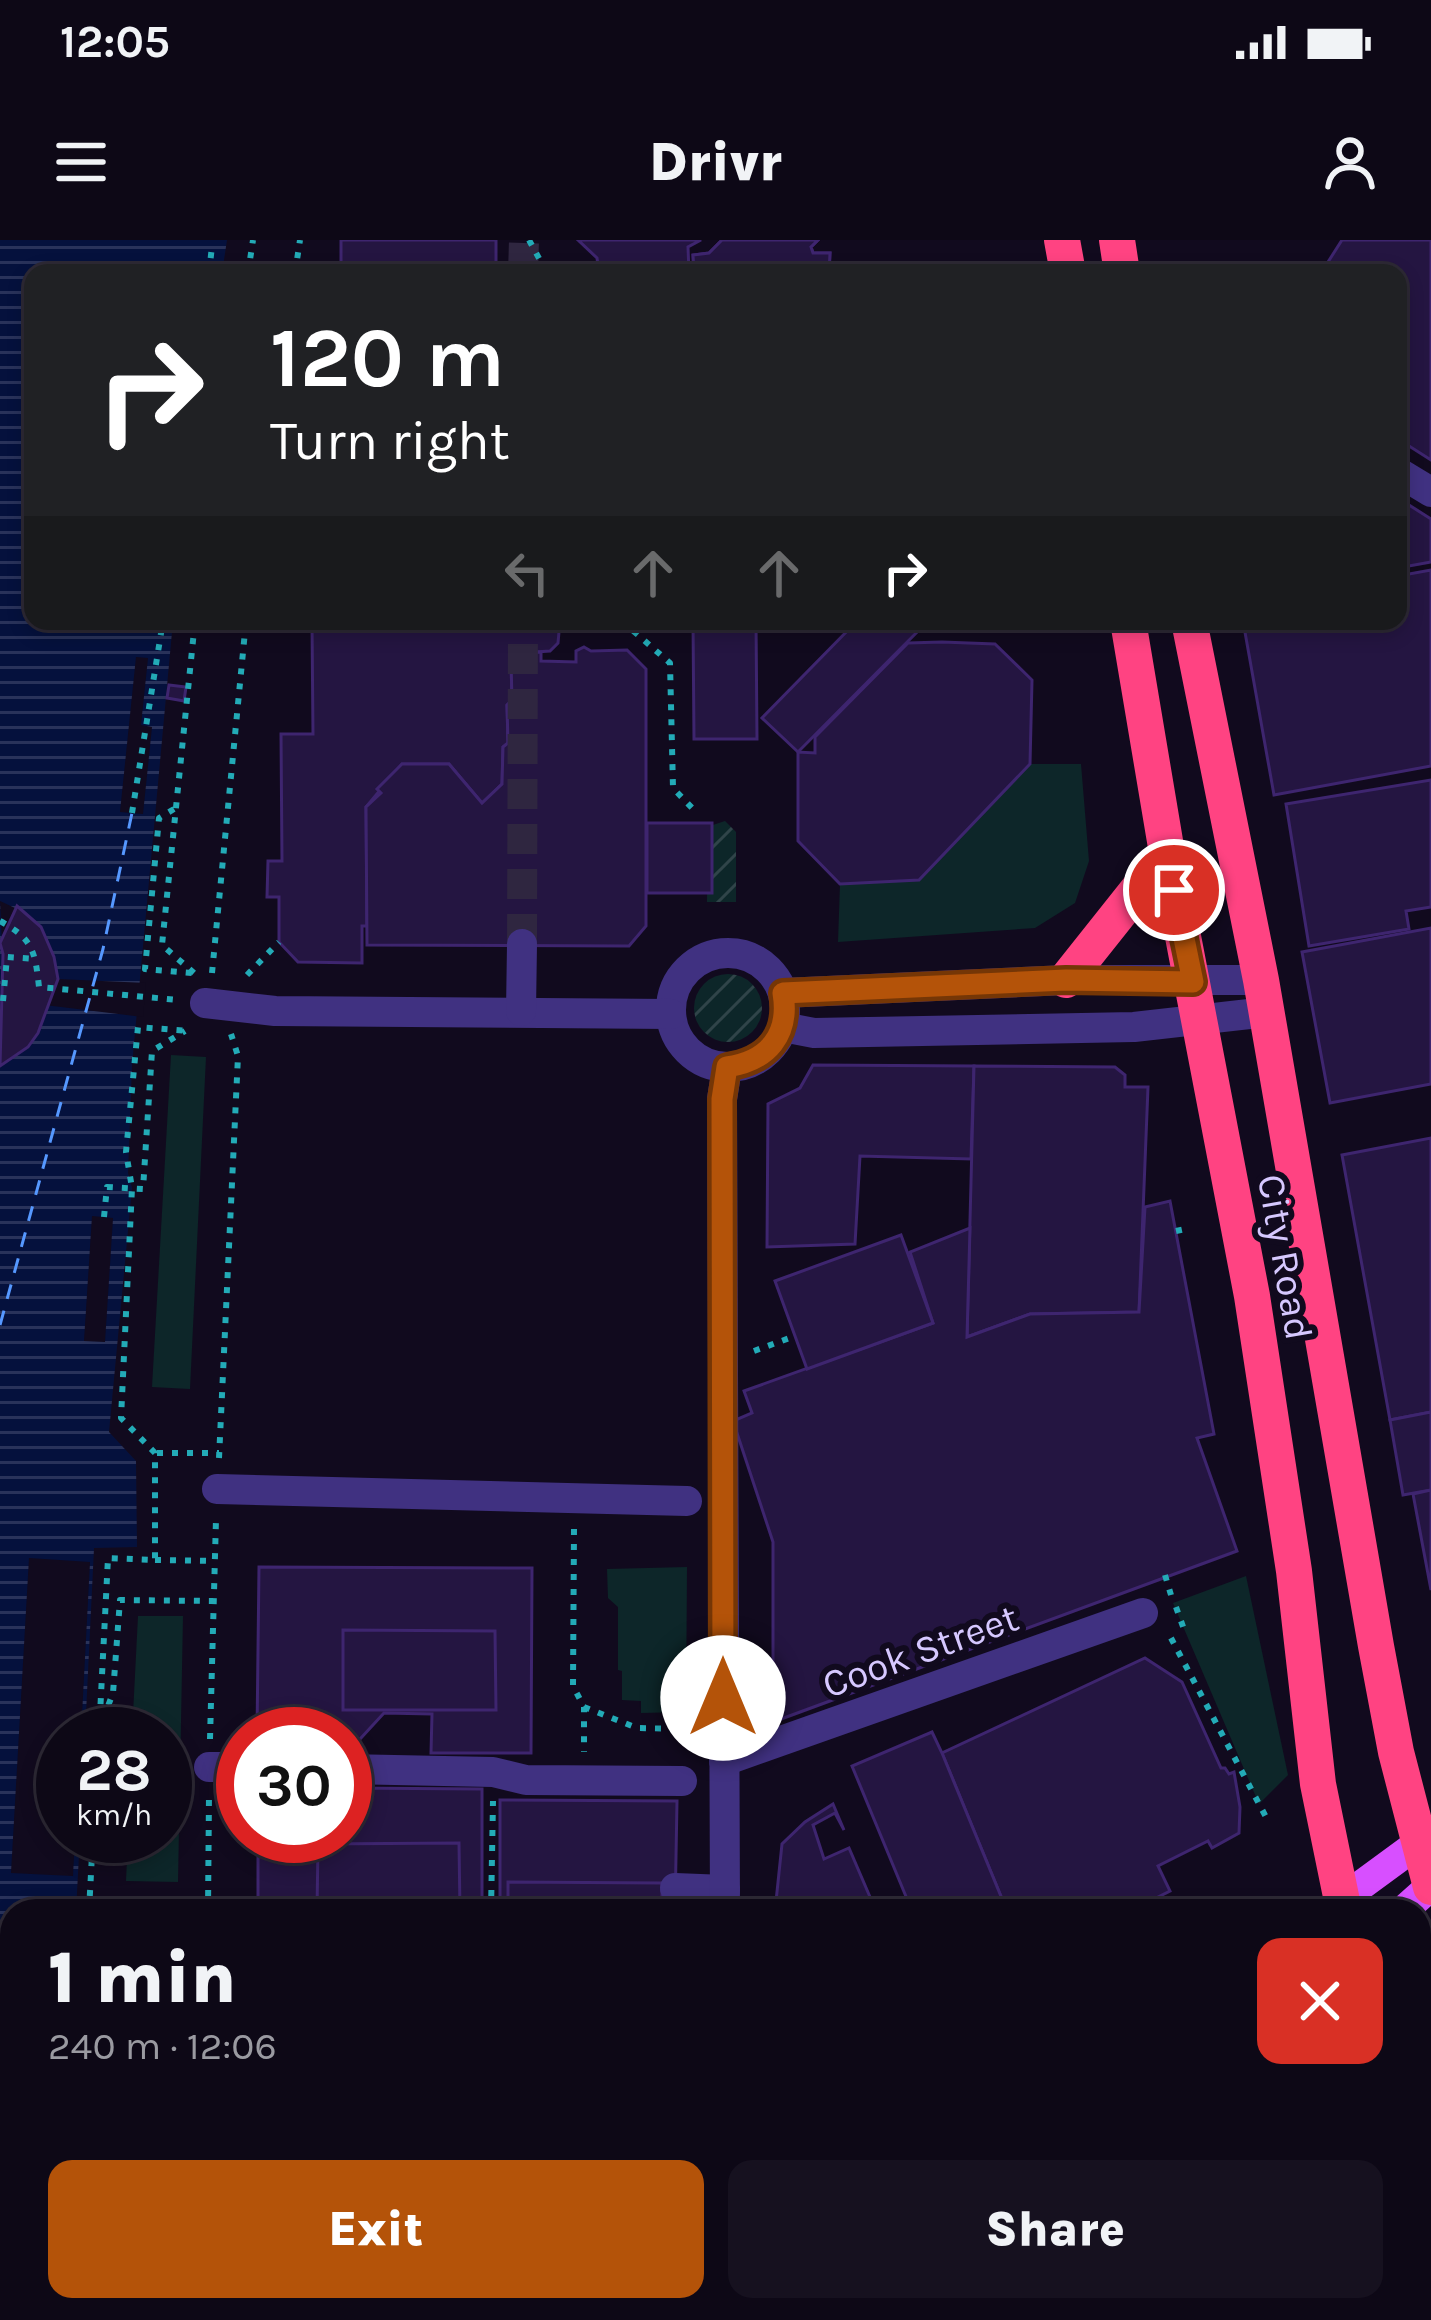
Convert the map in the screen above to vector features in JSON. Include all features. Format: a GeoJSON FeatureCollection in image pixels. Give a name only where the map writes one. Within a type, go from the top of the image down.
{"type":"FeatureCollection","features":[{"type":"Feature","properties":{"kind":"highway","name":"City Road"},"geometry":{"type":"LineString","coordinates":[[1130,630],[1252,1296],[1294,1571],[1334,1899]]}},
{"type":"Feature","properties":{"kind":"highway","name":"City Road"},"geometry":{"type":"LineString","coordinates":[[1191,630],[1264,996],[1376,1646],[1425,1839],[1431,1886]]}},
{"type":"Feature","properties":{"kind":"highway"},"geometry":{"type":"LineString","coordinates":[[1066,980],[1167,853]]}},
{"type":"Feature","properties":{"kind":"main road"},"geometry":{"type":"LineString","coordinates":[[1346,1899],[1425,1839]]}},
{"type":"Feature","properties":{"kind":"street"},"geometry":{"type":"LineString","coordinates":[[520,1011],[522,944]]}},
{"type":"Feature","properties":{"kind":"street"},"geometry":{"type":"LineString","coordinates":[[713,955],[749,956],[765,965],[783,993],[783,1027],[762,1057],[727,1067],[695,1057],[683,1045],[671,1014],[677,985],[686,972],[713,955]]}},
{"type":"Feature","properties":{"kind":"street"},"geometry":{"type":"LineString","coordinates":[[783,993],[1066,980],[1193,982],[1264,996]]}},
{"type":"Feature","properties":{"kind":"street"},"geometry":{"type":"LineString","coordinates":[[1012,982],[1013,1028]]}},
{"type":"Feature","properties":{"kind":"street"},"geometry":{"type":"LineString","coordinates":[[946,985],[947,1030]]}},
{"type":"Feature","properties":{"kind":"street"},"geometry":{"type":"LineString","coordinates":[[208,989],[275,1010],[671,1014]]}},
{"type":"Feature","properties":{"kind":"street"},"geometry":{"type":"LineString","coordinates":[[783,1027],[814,1033],[1134,1027],[1201,1021],[1264,996]]}},
{"type":"Feature","properties":{"kind":"street"},"geometry":{"type":"LineString","coordinates":[[724,1899],[722,1099],[727,1067]]}},
{"type":"Feature","properties":{"kind":"street"},"geometry":{"type":"LineString","coordinates":[[217,1490],[687,1501]]}},
{"type":"Feature","properties":{"kind":"street","name":"Cook Street"},"geometry":{"type":"LineString","coordinates":[[724,1761],[1143,1612]]}},
{"type":"Feature","properties":{"kind":"street"},"geometry":{"type":"LineString","coordinates":[[209,1767],[216,1767]]}},
{"type":"Feature","properties":{"kind":"street"},"geometry":{"type":"LineString","coordinates":[[372,1770],[493,1772],[526,1780],[682,1781]]}},
{"type":"Feature","properties":{"kind":"street"},"geometry":{"type":"LineString","coordinates":[[675,1888],[716,1899]]}},
{"type":"Feature","properties":{"kind":"path"},"geometry":{"type":"LineString","coordinates":[[210,264],[212,246]]}},
{"type":"Feature","properties":{"kind":"path"},"geometry":{"type":"LineString","coordinates":[[132,813],[162,630]]}},
{"type":"Feature","properties":{"kind":"path"},"geometry":{"type":"LineString","coordinates":[[194,630],[162,945],[208,989]]}},
{"type":"Feature","properties":{"kind":"path"},"geometry":{"type":"LineString","coordinates":[[208,989],[245,630]]}},
{"type":"Feature","properties":{"kind":"path"},"geometry":{"type":"LineString","coordinates":[[633,630],[670,662],[673,788],[693,809]]}},
{"type":"Feature","properties":{"kind":"path"},"geometry":{"type":"LineString","coordinates":[[174,809],[159,818],[145,969],[194,973]]}},
{"type":"Feature","properties":{"kind":"path"},"geometry":{"type":"LineString","coordinates":[[0,921],[25,934],[36,959],[38,987],[208,989]]}},
{"type":"Feature","properties":{"kind":"path"},"geometry":{"type":"LineString","coordinates":[[3,1001],[7,957],[36,959]]}},
{"type":"Feature","properties":{"kind":"path"},"geometry":{"type":"LineString","coordinates":[[155,1560],[155,1453],[121,1418],[132,1188],[125,1152],[138,1027],[168,1028]]}},
{"type":"Feature","properties":{"kind":"path"},"geometry":{"type":"LineString","coordinates":[[104,1217],[107,1187],[143,1189],[152,1051],[186,1031]]}},
{"type":"Feature","properties":{"kind":"path"},"geometry":{"type":"LineString","coordinates":[[754,1351],[795,1336]]}},
{"type":"Feature","properties":{"kind":"path"},"geometry":{"type":"LineString","coordinates":[[155,1453],[219,1454]]}},
{"type":"Feature","properties":{"kind":"path"},"geometry":{"type":"LineString","coordinates":[[574,1497],[572,1686],[584,1707],[584,1780]]}},
{"type":"Feature","properties":{"kind":"path"},"geometry":{"type":"LineString","coordinates":[[100,1707],[108,1558],[214,1561]]}},
{"type":"Feature","properties":{"kind":"path"},"geometry":{"type":"LineString","coordinates":[[108,1707],[120,1600],[213,1601]]}},
{"type":"Feature","properties":{"kind":"path"},"geometry":{"type":"LineString","coordinates":[[1171,1638],[1265,1817]]}},
{"type":"Feature","properties":{"kind":"path"},"geometry":{"type":"LineString","coordinates":[[584,1707],[637,1728],[685,1729]]}},
{"type":"Feature","properties":{"kind":"path"},"geometry":{"type":"LineString","coordinates":[[637,1728],[637,1743]]}},
{"type":"Feature","properties":{"kind":"path"},"geometry":{"type":"LineString","coordinates":[[491,1899],[493,1772]]}},
{"type":"Feature","properties":{"kind":"path"},"geometry":{"type":"LineString","coordinates":[[90,1899],[92,1863]]}},
{"type":"Feature","properties":{"kind":"green space"},"geometry":{"type":"Polygon","coordinates":[[[1030,764],[1081,764],[1089,861],[1075,903],[1035,928],[838,942],[840,884],[919,880],[1030,764]]]}},
{"type":"Feature","properties":{"kind":"green space"},"geometry":{"type":"Polygon","coordinates":[[[725,821],[736,832],[736,902],[707,902],[708,832],[725,821]]]}},
{"type":"Feature","properties":{"kind":"green space"},"geometry":{"type":"Polygon","coordinates":[[[728,974],[752,984],[762,1008],[752,1032],[728,1042],[704,1032],[694,1008],[704,984],[728,974]]]}},
{"type":"Feature","properties":{"kind":"green space"},"geometry":{"type":"Polygon","coordinates":[[[171,1055],[206,1057],[190,1389],[152,1387],[171,1055]]]}},
{"type":"Feature","properties":{"kind":"green space"},"geometry":{"type":"Polygon","coordinates":[[[687,1567],[686,1712],[641,1713],[641,1701],[622,1700],[618,1607],[608,1598],[607,1569],[687,1567]]]}},
{"type":"Feature","properties":{"kind":"green space"},"geometry":{"type":"Polygon","coordinates":[[[1246,1576],[1288,1775],[1259,1804],[1173,1603],[1246,1576]]]}},
{"type":"Feature","properties":{"kind":"green space"},"geometry":{"type":"Polygon","coordinates":[[[138,1616],[183,1616],[181,1707],[133,1707],[138,1616]]]}},
{"type":"Feature","properties":{"kind":"green space"},"geometry":{"type":"Polygon","coordinates":[[[127,1863],[178,1863],[178,1882],[126,1881],[127,1863]]]}},
{"type":"Feature","properties":{"kind":"shaded area"},"geometry":{"type":"Polygon","coordinates":[[[0,240],[227,240],[223,264],[24,264],[24,630],[172,630],[132,1065],[128,1173],[132,1188],[109,1432],[136,1461],[137,1547],[94,1548],[86,1707],[36,1707],[36,1863],[79,1863],[77,1899],[0,1899],[0,240]]]}},
{"type":"Feature","properties":{"kind":"pier"},"geometry":{"type":"Polygon","coordinates":[[[136,657],[148,658],[141,725],[152,727],[143,814],[120,812],[136,657]]]}},
{"type":"Feature","properties":{"kind":"pier"},"geometry":{"type":"Polygon","coordinates":[[[0,901],[17,906],[41,927],[58,979],[146,983],[143,1017],[12,1001],[15,965],[3,964],[0,901]]]}},
{"type":"Feature","properties":{"kind":"pier"},"geometry":{"type":"Polygon","coordinates":[[[92,1216],[113,1218],[105,1342],[84,1341],[92,1216]]]}},
{"type":"Feature","properties":{"kind":"pier"},"geometry":{"type":"Polygon","coordinates":[[[29,1558],[90,1562],[82,1707],[36,1707],[36,1863],[74,1863],[73,1876],[11,1873],[29,1558]]]}},
{"type":"Feature","properties":{"kind":"building"},"geometry":{"type":"Polygon","coordinates":[[[341,240],[496,240],[496,264],[341,264],[341,240]]]}},
{"type":"Feature","properties":{"kind":"building"},"geometry":{"type":"Polygon","coordinates":[[[578,240],[701,240],[688,247],[689,264],[598,264],[578,240]]]}},
{"type":"Feature","properties":{"kind":"building"},"geometry":{"type":"Polygon","coordinates":[[[722,240],[818,240],[811,247],[813,253],[830,253],[829,264],[694,264],[693,255],[709,253],[722,240]]]}},
{"type":"Feature","properties":{"kind":"building"},"geometry":{"type":"Polygon","coordinates":[[[722,240],[818,240],[811,247],[813,253],[830,253],[829,264],[694,264],[693,255],[709,253],[722,240]]]}},
{"type":"Feature","properties":{"kind":"building"},"geometry":{"type":"Polygon","coordinates":[[[1342,240],[1431,240],[1431,460],[1407,445],[1407,264],[1327,264],[1342,240]]]}},
{"type":"Feature","properties":{"kind":"building"},"geometry":{"type":"Polygon","coordinates":[[[1407,504],[1431,519],[1431,562],[1407,566],[1407,504]]]}},
{"type":"Feature","properties":{"kind":"building"},"geometry":{"type":"Polygon","coordinates":[[[1431,570],[1431,766],[1274,795],[1245,630],[1407,630],[1407,574],[1431,570]]]}},
{"type":"Feature","properties":{"kind":"building"},"geometry":{"type":"Polygon","coordinates":[[[312,630],[559,632],[558,643],[550,651],[520,653],[511,661],[512,700],[507,705],[502,784],[482,803],[449,764],[402,764],[366,807],[367,926],[362,926],[362,963],[298,962],[279,942],[279,897],[267,897],[268,861],[282,861],[281,734],[313,734],[312,630]]]}},
{"type":"Feature","properties":{"kind":"building"},"geometry":{"type":"Polygon","coordinates":[[[693,630],[756,630],[757,739],[694,739],[693,630]]]}},
{"type":"Feature","properties":{"kind":"building"},"geometry":{"type":"Polygon","coordinates":[[[848,630],[919,630],[798,752],[762,718],[848,630]]]}},
{"type":"Feature","properties":{"kind":"building"},"geometry":{"type":"Polygon","coordinates":[[[908,643],[995,644],[1032,680],[1030,764],[919,880],[840,884],[798,841],[798,752],[815,753],[815,737],[908,643]]]}},
{"type":"Feature","properties":{"kind":"building"},"geometry":{"type":"Polygon","coordinates":[[[584,647],[627,650],[646,669],[646,926],[629,946],[367,945],[366,807],[381,793],[377,789],[402,764],[449,764],[482,803],[502,784],[507,705],[512,700],[511,661],[520,653],[541,652],[541,661],[576,662],[576,651],[584,647]]]}},
{"type":"Feature","properties":{"kind":"building"},"geometry":{"type":"Polygon","coordinates":[[[169,685],[186,687],[184,701],[167,698],[169,685]]]}},
{"type":"Feature","properties":{"kind":"building"},"geometry":{"type":"Polygon","coordinates":[[[1431,780],[1431,907],[1406,911],[1409,929],[1309,946],[1286,804],[1431,780]]]}},
{"type":"Feature","properties":{"kind":"building"},"geometry":{"type":"Polygon","coordinates":[[[647,823],[712,823],[712,893],[647,893],[647,823]]]}},
{"type":"Feature","properties":{"kind":"building"},"geometry":{"type":"Polygon","coordinates":[[[17,906],[41,927],[58,979],[38,1033],[28,1047],[0,1066],[0,943],[17,906]]]}},
{"type":"Feature","properties":{"kind":"building"},"geometry":{"type":"Polygon","coordinates":[[[1431,928],[1431,1084],[1330,1103],[1302,952],[1431,928]]]}},
{"type":"Feature","properties":{"kind":"building"},"geometry":{"type":"Polygon","coordinates":[[[813,1065],[974,1066],[971,1159],[860,1156],[855,1244],[767,1247],[768,1104],[800,1088],[813,1065]]]}},
{"type":"Feature","properties":{"kind":"building"},"geometry":{"type":"Polygon","coordinates":[[[974,1066],[1115,1067],[1125,1075],[1125,1087],[1148,1087],[1139,1312],[1030,1314],[967,1337],[974,1066]]]}},
{"type":"Feature","properties":{"kind":"building"},"geometry":{"type":"Polygon","coordinates":[[[1431,1138],[1431,1412],[1390,1420],[1342,1155],[1431,1138]]]}},
{"type":"Feature","properties":{"kind":"building"},"geometry":{"type":"Polygon","coordinates":[[[1170,1201],[1214,1434],[1197,1438],[1237,1551],[773,1722],[773,1542],[733,1421],[752,1413],[744,1391],[933,1323],[910,1252],[970,1228],[967,1337],[1030,1314],[1139,1312],[1145,1207],[1170,1201]]]}},
{"type":"Feature","properties":{"kind":"building"},"geometry":{"type":"Polygon","coordinates":[[[901,1235],[933,1323],[807,1369],[775,1281],[901,1235]]]}},
{"type":"Feature","properties":{"kind":"building"},"geometry":{"type":"Polygon","coordinates":[[[1431,1412],[1431,1490],[1403,1495],[1390,1420],[1431,1412]]]}},
{"type":"Feature","properties":{"kind":"building"},"geometry":{"type":"Polygon","coordinates":[[[1431,1490],[1431,1590],[1413,1494],[1431,1490]]]}},
{"type":"Feature","properties":{"kind":"building"},"geometry":{"type":"Polygon","coordinates":[[[259,1567],[532,1568],[531,1753],[431,1753],[432,1714],[384,1713],[372,1726],[372,1707],[257,1707],[259,1567]]]}},
{"type":"Feature","properties":{"kind":"building"},"geometry":{"type":"Polygon","coordinates":[[[343,1630],[495,1631],[496,1710],[343,1707],[343,1630]]]}},
{"type":"Feature","properties":{"kind":"building"},"geometry":{"type":"Polygon","coordinates":[[[1145,1658],[1182,1682],[1221,1768],[1234,1772],[1239,1833],[1212,1848],[1208,1841],[1158,1866],[1170,1891],[1154,1899],[1002,1899],[942,1753],[1145,1658]]]}},
{"type":"Feature","properties":{"kind":"building"},"geometry":{"type":"Polygon","coordinates":[[[932,1732],[1002,1899],[907,1899],[852,1766],[932,1732]]]}},
{"type":"Feature","properties":{"kind":"building"},"geometry":{"type":"Polygon","coordinates":[[[372,1788],[482,1789],[482,1899],[258,1899],[258,1863],[372,1863],[372,1788]]]}},
{"type":"Feature","properties":{"kind":"building"},"geometry":{"type":"Polygon","coordinates":[[[500,1800],[677,1801],[675,1899],[500,1899],[500,1800]]]}},
{"type":"Feature","properties":{"kind":"building"},"geometry":{"type":"Polygon","coordinates":[[[833,1804],[844,1830],[835,1813],[813,1825],[824,1859],[849,1848],[871,1899],[776,1899],[782,1844],[833,1804]]]}},
{"type":"Feature","properties":{"kind":"building"},"geometry":{"type":"Polygon","coordinates":[[[459,1843],[460,1899],[317,1899],[318,1863],[372,1863],[372,1844],[459,1843]]]}},
{"type":"Feature","properties":{"kind":"building"},"geometry":{"type":"Polygon","coordinates":[[[508,1882],[662,1883],[662,1899],[508,1899],[508,1882]]]}},
{"type":"Feature","properties":{"kind":"ferry route"},"geometry":{"type":"LineString","coordinates":[[0,1325],[103,949],[132,813]]}},
{"type":"Feature","properties":{"kind":"tunnel"},"geometry":{"type":"LineString","coordinates":[[523,264],[524,240]]}},
{"type":"Feature","properties":{"kind":"tunnel"},"geometry":{"type":"LineString","coordinates":[[522,944],[523,630]]}},
{"type":"Feature","properties":{"kind":"route"},"geometry":{"type":"LineString","coordinates":[[723,1698],[722,1099],[727,1067],[762,1057],[775,1043],[786,1010],[783,993],[1066,980],[1193,982],[1174,890]]}}]}
